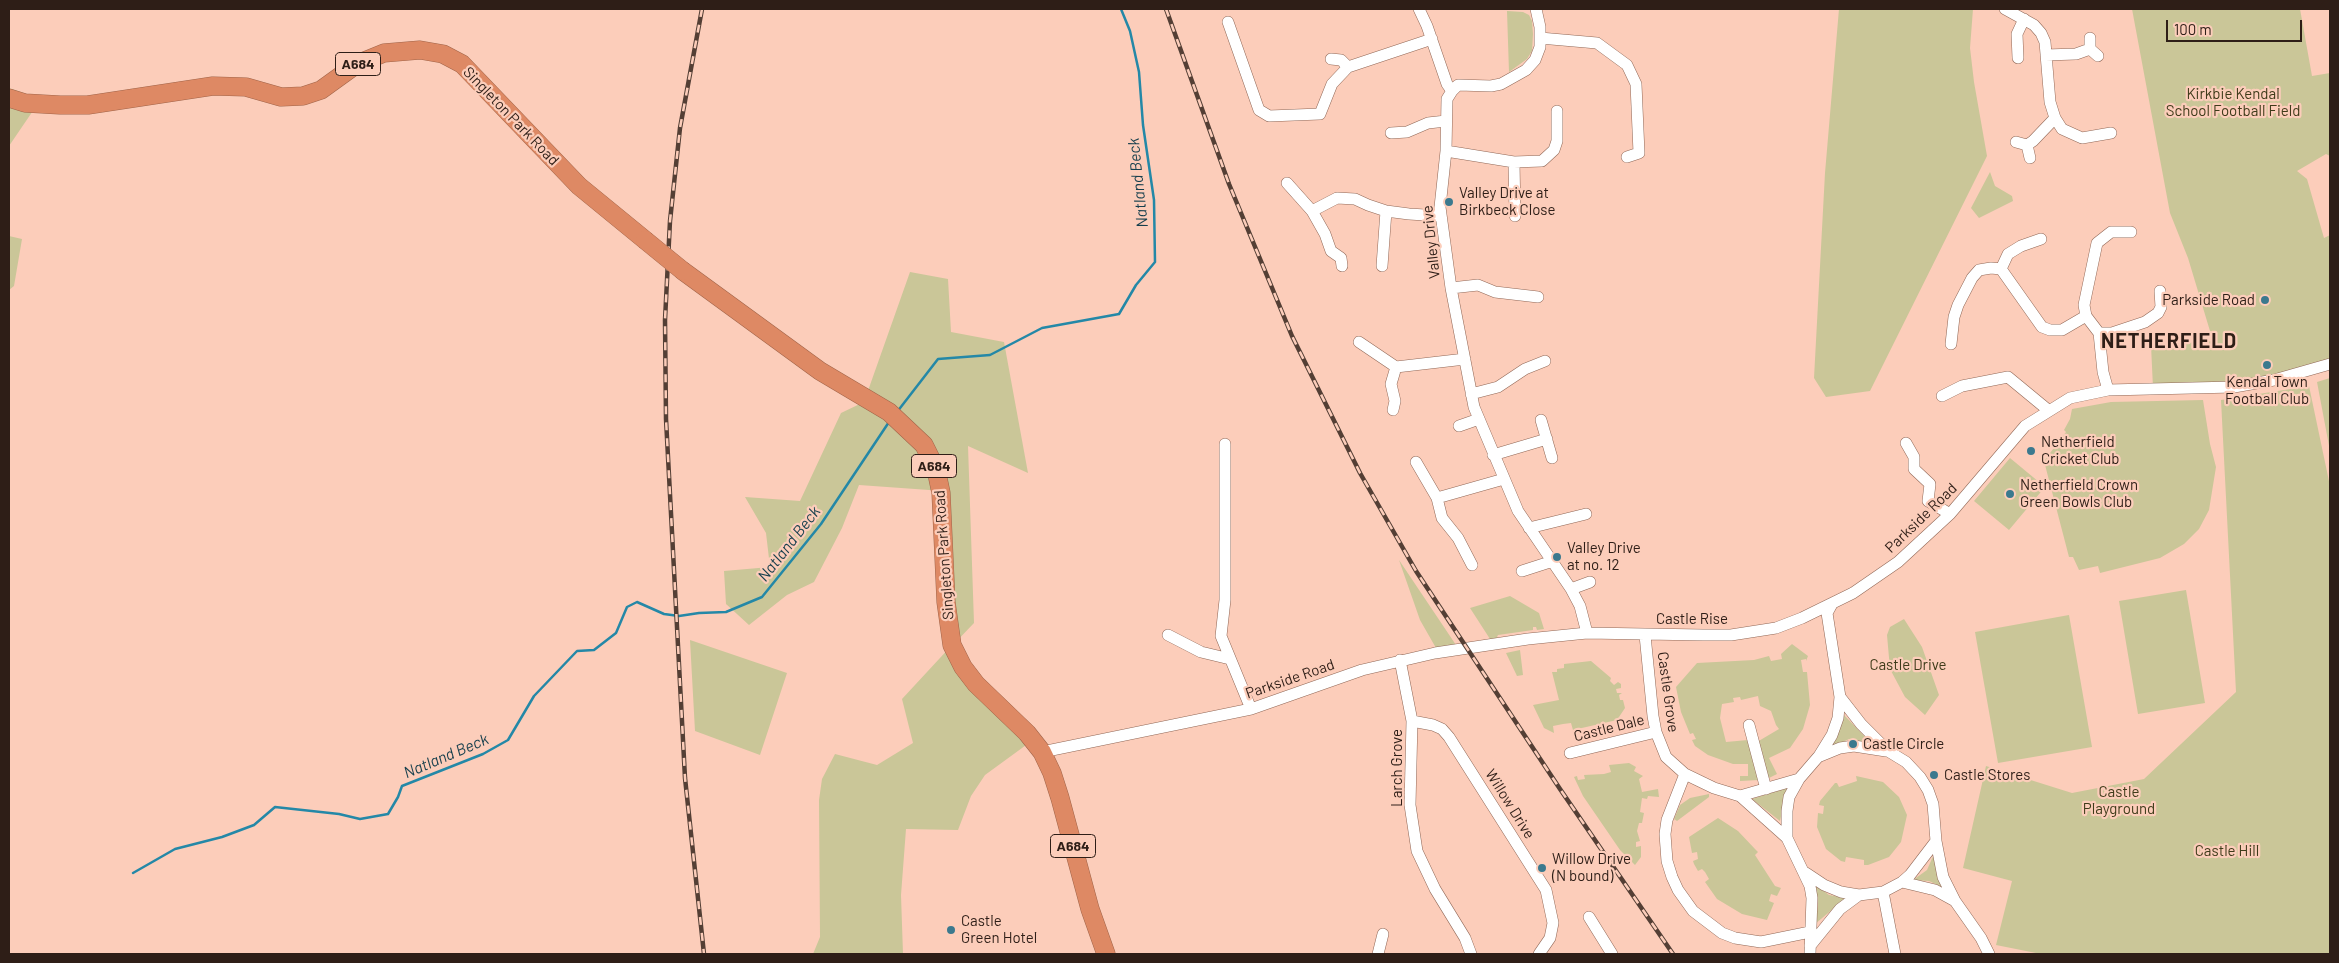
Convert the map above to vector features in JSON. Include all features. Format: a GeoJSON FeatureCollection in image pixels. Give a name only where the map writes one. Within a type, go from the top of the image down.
{"type":"FeatureCollection","features":[{"type":"Feature","properties":{"kind":"highway","name":"Singleton Park Road"},"geometry":{"type":"LineString","coordinates":[[9,98],[60,106],[88,105],[213,86],[246,86],[281,97],[303,96],[320,90],[357,64],[384,53],[420,50],[443,54],[462,64],[579,186],[683,271],[812,366],[889,412],[924,445],[936,469],[941,493],[946,602],[952,645],[963,667],[976,684],[1027,733],[1042,752]]}},
{"type":"Feature","properties":{"kind":"highway","name":"A684"},"geometry":{"type":"LineString","coordinates":[[1042,752],[1052,773],[1060,798],[1090,909],[1106,954]]}},
{"type":"Feature","properties":{"kind":"street"},"geometry":{"type":"LineString","coordinates":[[1419,9],[1447,84],[1452,91],[1458,86],[1491,86],[1518,76],[1535,60],[1540,47],[1536,9]]}},
{"type":"Feature","properties":{"kind":"street"},"geometry":{"type":"LineString","coordinates":[[2004,9],[2034,25],[2041,33],[2046,55],[2050,102],[2055,118],[2062,129],[2082,138],[2111,133]]}},
{"type":"Feature","properties":{"kind":"street"},"geometry":{"type":"LineString","coordinates":[[2018,58],[2017,34],[2024,19]]}},
{"type":"Feature","properties":{"kind":"street"},"geometry":{"type":"LineString","coordinates":[[1228,22],[1259,110],[1269,116],[1320,114],[1332,84],[1348,67],[1432,40]]}},
{"type":"Feature","properties":{"kind":"street"},"geometry":{"type":"LineString","coordinates":[[1540,38],[1597,43],[1627,65],[1636,84],[1639,152],[1627,157]]}},
{"type":"Feature","properties":{"kind":"street"},"geometry":{"type":"LineString","coordinates":[[2046,55],[2076,54],[2093,47]]}},
{"type":"Feature","properties":{"kind":"street"},"geometry":{"type":"LineString","coordinates":[[1331,59],[1342,60],[1348,67]]}},
{"type":"Feature","properties":{"kind":"street","name":"Valley Drive"},"geometry":{"type":"LineString","coordinates":[[1452,91],[1447,99],[1446,151],[1440,207],[1451,288],[1471,394],[1479,420],[1504,479],[1528,528],[1571,589],[1580,606],[1586,633]]}},
{"type":"Feature","properties":{"kind":"street"},"geometry":{"type":"LineString","coordinates":[[1446,151],[1514,162],[1542,161],[1554,150],[1557,142],[1557,111]]}},
{"type":"Feature","properties":{"kind":"street"},"geometry":{"type":"LineString","coordinates":[[2030,158],[2022,143],[2038,137],[2055,118]]}},
{"type":"Feature","properties":{"kind":"street"},"geometry":{"type":"LineString","coordinates":[[1391,134],[1407,132],[1428,123],[1446,120]]}},
{"type":"Feature","properties":{"kind":"street"},"geometry":{"type":"LineString","coordinates":[[1514,162],[1515,216]]}},
{"type":"Feature","properties":{"kind":"street"},"geometry":{"type":"LineString","coordinates":[[1286,183],[1312,211],[1325,234],[1331,251],[1341,258],[1342,266]]}},
{"type":"Feature","properties":{"kind":"street"},"geometry":{"type":"LineString","coordinates":[[1312,211],[1337,198],[1354,199],[1368,206],[1386,210],[1441,216]]}},
{"type":"Feature","properties":{"kind":"street"},"geometry":{"type":"LineString","coordinates":[[1382,266],[1386,210]]}},
{"type":"Feature","properties":{"kind":"street"},"geometry":{"type":"LineString","coordinates":[[2108,390],[2103,372],[2099,333],[2086,316],[2084,305],[2097,243],[2111,232],[2131,232]]}},
{"type":"Feature","properties":{"kind":"street"},"geometry":{"type":"LineString","coordinates":[[2001,269],[2008,254],[2021,246],[2041,239]]}},
{"type":"Feature","properties":{"kind":"street"},"geometry":{"type":"LineString","coordinates":[[1951,344],[1954,317],[1972,278],[1979,270],[2001,269],[2042,326],[2050,330],[2062,330],[2086,316]]}},
{"type":"Feature","properties":{"kind":"street"},"geometry":{"type":"LineString","coordinates":[[1451,288],[1478,285],[1495,292],[1538,297]]}},
{"type":"Feature","properties":{"kind":"street"},"geometry":{"type":"LineString","coordinates":[[2099,333],[2119,332],[2145,322],[2158,313],[2161,307],[2160,291]]}},
{"type":"Feature","properties":{"kind":"street"},"geometry":{"type":"LineString","coordinates":[[1359,342],[1396,367],[1465,359]]}},
{"type":"Feature","properties":{"kind":"street"},"geometry":{"type":"LineString","coordinates":[[1471,394],[1498,387],[1525,369],[1545,361]]}},
{"type":"Feature","properties":{"kind":"street","name":"Parkside Road"},"geometry":{"type":"LineString","coordinates":[[1832,604],[1852,594],[1898,562],[1950,514],[2025,426],[2070,398],[2108,390],[2234,387],[2274,380],[2330,364]]}},
{"type":"Feature","properties":{"kind":"street"},"geometry":{"type":"LineString","coordinates":[[1393,410],[1395,401],[1391,384],[1396,367]]}},
{"type":"Feature","properties":{"kind":"street"},"geometry":{"type":"LineString","coordinates":[[1942,396],[1962,386],[2008,377],[2048,410]]}},
{"type":"Feature","properties":{"kind":"street"},"geometry":{"type":"LineString","coordinates":[[1460,426],[1479,420]]}},
{"type":"Feature","properties":{"kind":"street"},"geometry":{"type":"LineString","coordinates":[[1541,420],[1552,458]]}},
{"type":"Feature","properties":{"kind":"street"},"geometry":{"type":"LineString","coordinates":[[1494,455],[1547,439]]}},
{"type":"Feature","properties":{"kind":"street"},"geometry":{"type":"LineString","coordinates":[[1906,443],[1914,457],[1914,469],[1930,484],[1928,501],[1950,514]]}},
{"type":"Feature","properties":{"kind":"street"},"geometry":{"type":"LineString","coordinates":[[1225,444],[1224,600],[1221,636],[1251,709]]}},
{"type":"Feature","properties":{"kind":"street"},"geometry":{"type":"LineString","coordinates":[[1416,462],[1437,498],[1442,518],[1458,538],[1472,565]]}},
{"type":"Feature","properties":{"kind":"street"},"geometry":{"type":"LineString","coordinates":[[1437,498],[1504,479]]}},
{"type":"Feature","properties":{"kind":"street"},"geometry":{"type":"LineString","coordinates":[[1528,528],[1586,514]]}},
{"type":"Feature","properties":{"kind":"street"},"geometry":{"type":"LineString","coordinates":[[1522,571],[1553,561]]}},
{"type":"Feature","properties":{"kind":"street"},"geometry":{"type":"LineString","coordinates":[[1571,589],[1590,582]]}},
{"type":"Feature","properties":{"kind":"street"},"geometry":{"type":"LineString","coordinates":[[1787,838],[1789,797],[1798,779],[1818,757],[1832,735],[1838,718],[1840,697],[1827,613],[1832,604]]}},
{"type":"Feature","properties":{"kind":"street","name":"Castle Rise"},"geometry":{"type":"LineString","coordinates":[[1546,636],[1586,633],[1712,635],[1759,631],[1792,622],[1832,604]]}},
{"type":"Feature","properties":{"kind":"street","name":"Castle Grove"},"geometry":{"type":"LineString","coordinates":[[1645,634],[1656,732],[1666,757],[1685,774],[1714,788],[1740,796],[1787,838],[1806,874],[1812,898],[1810,950]]}},
{"type":"Feature","properties":{"kind":"street"},"geometry":{"type":"LineString","coordinates":[[1168,635],[1201,652],[1230,659]]}},
{"type":"Feature","properties":{"kind":"street","name":"Parkside Road"},"geometry":{"type":"LineString","coordinates":[[1042,752],[1251,709],[1362,670],[1400,660],[1546,636]]}},
{"type":"Feature","properties":{"kind":"street","name":"Larch Grove"},"geometry":{"type":"LineString","coordinates":[[1400,660],[1412,721],[1410,804],[1418,851],[1435,889],[1465,938],[1471,954]]}},
{"type":"Feature","properties":{"kind":"street"},"geometry":{"type":"LineString","coordinates":[[1840,697],[1861,724],[1888,751],[1906,762],[1920,777],[1928,790],[1933,804],[1936,841],[1943,877],[1955,901],[1981,938],[1989,954]]}},
{"type":"Feature","properties":{"kind":"street","name":"Willow Drive"},"geometry":{"type":"LineString","coordinates":[[1412,721],[1433,725],[1442,729],[1450,737],[1546,890],[1553,923],[1550,938],[1539,954]]}},
{"type":"Feature","properties":{"kind":"street"},"geometry":{"type":"LineString","coordinates":[[1748,725],[1766,789]]}},
{"type":"Feature","properties":{"kind":"street","name":"Castle Dale"},"geometry":{"type":"LineString","coordinates":[[1570,754],[1656,732]]}},
{"type":"Feature","properties":{"kind":"street"},"geometry":{"type":"LineString","coordinates":[[1818,757],[1840,748],[1854,746],[1888,751]]}},
{"type":"Feature","properties":{"kind":"street"},"geometry":{"type":"LineString","coordinates":[[1685,774],[1666,820],[1665,834],[1667,861],[1672,877],[1678,890],[1694,911],[1722,933],[1736,938],[1761,942],[1810,932]]}},
{"type":"Feature","properties":{"kind":"street"},"geometry":{"type":"LineString","coordinates":[[1740,796],[1798,779]]}},
{"type":"Feature","properties":{"kind":"street"},"geometry":{"type":"LineString","coordinates":[[1806,874],[1824,886],[1841,892],[1859,895],[1882,892],[1902,882],[1920,863],[1932,843],[1936,841]]}},
{"type":"Feature","properties":{"kind":"street"},"geometry":{"type":"LineString","coordinates":[[1902,882],[1935,890],[1955,901]]}},
{"type":"Feature","properties":{"kind":"street"},"geometry":{"type":"LineString","coordinates":[[1882,892],[1894,954]]}},
{"type":"Feature","properties":{"kind":"street"},"geometry":{"type":"LineString","coordinates":[[1810,950],[1840,909],[1859,895]]}},
{"type":"Feature","properties":{"kind":"street"},"geometry":{"type":"LineString","coordinates":[[1589,917],[1612,954]]}},
{"type":"Feature","properties":{"kind":"street"},"geometry":{"type":"LineString","coordinates":[[1378,954],[1383,934]]}},
{"type":"Feature","properties":{"kind":"green space"},"geometry":{"type":"Polygon","coordinates":[[[1839,9],[1973,9],[1970,48],[1987,156],[1870,391],[1826,397],[1814,378],[1825,173],[1839,9]]]}},
{"type":"Feature","properties":{"kind":"green space","name":"Kirkbie Kendal School Football Field"},"geometry":{"type":"Polygon","coordinates":[[[2132,9],[2300,9],[2312,76],[2330,73],[2330,156],[2326,154],[2297,171],[2307,179],[2324,238],[2330,235],[2330,362],[2246,385],[2153,388],[2151,345],[2213,341],[2188,258],[2170,213],[2132,9]]]}},
{"type":"Feature","properties":{"kind":"green space"},"geometry":{"type":"Polygon","coordinates":[[[1507,11],[1523,12],[1529,15],[1532,21],[1533,34],[1532,51],[1527,59],[1509,72],[1507,11]]]}},
{"type":"Feature","properties":{"kind":"green space"},"geometry":{"type":"Polygon","coordinates":[[[9,88],[41,99],[9,146],[9,88]]]}},
{"type":"Feature","properties":{"kind":"green space"},"geometry":{"type":"Polygon","coordinates":[[[1990,172],[1995,186],[2012,196],[2013,201],[1979,218],[1971,208],[1990,172]]]}},
{"type":"Feature","properties":{"kind":"green space"},"geometry":{"type":"Polygon","coordinates":[[[9,236],[22,239],[14,286],[9,290],[9,236]]]}},
{"type":"Feature","properties":{"kind":"green space"},"geometry":{"type":"Polygon","coordinates":[[[910,272],[948,279],[951,332],[1004,342],[1028,473],[968,446],[974,623],[952,646],[1033,740],[985,775],[971,796],[958,830],[906,829],[901,895],[903,954],[813,954],[820,937],[819,800],[822,779],[835,754],[877,765],[913,743],[902,699],[952,645],[943,491],[859,485],[842,528],[814,582],[787,595],[749,625],[726,604],[724,571],[770,567],[766,533],[745,497],[800,501],[841,413],[864,402],[910,272]]]}},
{"type":"Feature","properties":{"kind":"green space"},"geometry":{"type":"Polygon","coordinates":[[[2330,378],[2330,451],[2317,382],[2330,378]]]}},
{"type":"Feature","properties":{"kind":"green space"},"geometry":{"type":"Polygon","coordinates":[[[2309,386],[2330,486],[2330,954],[2041,954],[1996,945],[2012,881],[1963,868],[1986,766],[2072,793],[2144,779],[2236,692],[2221,400],[2309,386]]]}},
{"type":"Feature","properties":{"kind":"green space"},"geometry":{"type":"Polygon","coordinates":[[[2203,400],[2210,444],[2216,467],[2209,510],[2199,529],[2184,544],[2160,558],[2100,573],[2098,566],[2079,570],[2073,557],[2069,557],[2044,461],[2066,432],[2064,430],[2070,419],[2072,409],[2111,402],[2203,400]]]}},
{"type":"Feature","properties":{"kind":"green space","name":"Netherfield Crown Green Bowls Club"},"geometry":{"type":"Polygon","coordinates":[[[2010,458],[2045,487],[2009,530],[1974,501],[2010,458]]]}},
{"type":"Feature","properties":{"kind":"green space"},"geometry":{"type":"Polygon","coordinates":[[[1399,560],[1456,645],[1436,648],[1420,620],[1399,560]]]}},
{"type":"Feature","properties":{"kind":"green space"},"geometry":{"type":"Polygon","coordinates":[[[2186,590],[2205,703],[2138,714],[2119,601],[2186,590]]]}},
{"type":"Feature","properties":{"kind":"green space"},"geometry":{"type":"Polygon","coordinates":[[[1510,596],[1539,613],[1544,629],[1537,630],[1536,627],[1533,627],[1533,630],[1498,635],[1496,639],[1490,639],[1470,608],[1510,596]]]}},
{"type":"Feature","properties":{"kind":"green space"},"geometry":{"type":"Polygon","coordinates":[[[2069,615],[2092,747],[1998,763],[1975,632],[2069,615]]]}},
{"type":"Feature","properties":{"kind":"green space","name":"Castle Drive"},"geometry":{"type":"Polygon","coordinates":[[[1904,619],[1922,647],[1939,695],[1925,715],[1905,697],[1890,669],[1887,635],[1890,627],[1904,619]]]}},
{"type":"Feature","properties":{"kind":"green space"},"geometry":{"type":"Polygon","coordinates":[[[690,640],[787,673],[760,755],[695,731],[690,640]]]}},
{"type":"Feature","properties":{"kind":"green space"},"geometry":{"type":"Polygon","coordinates":[[[1792,644],[1808,656],[1806,661],[1806,659],[1801,660],[1803,672],[1807,672],[1810,705],[1803,729],[1790,748],[1769,758],[1777,774],[1767,779],[1757,742],[1779,729],[1771,711],[1760,706],[1758,696],[1741,700],[1740,697],[1733,698],[1734,702],[1722,704],[1720,718],[1726,742],[1748,740],[1759,780],[1740,781],[1740,776],[1748,776],[1748,764],[1733,764],[1708,755],[1695,746],[1692,740],[1696,739],[1693,733],[1690,734],[1681,712],[1676,687],[1697,663],[1754,660],[1769,656],[1771,661],[1782,659],[1781,654],[1792,644]]]}},
{"type":"Feature","properties":{"kind":"green space"},"geometry":{"type":"Polygon","coordinates":[[[1520,650],[1523,675],[1517,676],[1506,653],[1520,650]]]}},
{"type":"Feature","properties":{"kind":"green space"},"geometry":{"type":"Polygon","coordinates":[[[1591,661],[1611,678],[1610,681],[1614,685],[1618,682],[1621,684],[1621,688],[1616,689],[1617,693],[1622,693],[1619,695],[1620,700],[1623,700],[1625,708],[1617,720],[1573,730],[1571,723],[1553,726],[1554,733],[1544,728],[1533,705],[1559,700],[1552,672],[1557,672],[1557,669],[1564,668],[1564,664],[1591,661]]]}},
{"type":"Feature","properties":{"kind":"green space"},"geometry":{"type":"Polygon","coordinates":[[[1844,715],[1871,743],[1849,739],[1831,748],[1844,715]]]}},
{"type":"Feature","properties":{"kind":"green space"},"geometry":{"type":"Polygon","coordinates":[[[1629,763],[1636,767],[1634,771],[1643,776],[1639,779],[1642,792],[1658,789],[1659,797],[1648,796],[1647,799],[1642,798],[1640,812],[1644,813],[1642,823],[1639,823],[1637,831],[1640,841],[1636,842],[1636,847],[1641,846],[1641,857],[1635,865],[1620,850],[1583,796],[1574,777],[1577,776],[1578,780],[1585,779],[1584,775],[1611,772],[1609,765],[1629,763]]]}},
{"type":"Feature","properties":{"kind":"green space"},"geometry":{"type":"Polygon","coordinates":[[[1856,776],[1883,782],[1899,797],[1907,815],[1901,842],[1889,857],[1868,865],[1864,865],[1864,860],[1846,857],[1845,862],[1841,861],[1826,849],[1817,827],[1818,813],[1823,814],[1824,806],[1819,805],[1820,801],[1835,783],[1839,787],[1857,781],[1856,776]]]}},
{"type":"Feature","properties":{"kind":"green space"},"geometry":{"type":"Polygon","coordinates":[[[1787,788],[1780,821],[1752,799],[1787,788]]]}},
{"type":"Feature","properties":{"kind":"green space"},"geometry":{"type":"Polygon","coordinates":[[[1709,794],[1709,797],[1677,821],[1674,819],[1680,805],[1690,798],[1709,794]]]}},
{"type":"Feature","properties":{"kind":"green space"},"geometry":{"type":"Polygon","coordinates":[[[1718,818],[1738,831],[1758,852],[1755,855],[1775,886],[1781,888],[1777,896],[1771,894],[1769,901],[1774,903],[1767,920],[1742,914],[1717,899],[1705,882],[1709,879],[1705,872],[1702,869],[1698,871],[1694,864],[1693,861],[1698,859],[1697,852],[1692,853],[1689,837],[1718,818]]]}},
{"type":"Feature","properties":{"kind":"green space"},"geometry":{"type":"Polygon","coordinates":[[[1934,854],[1944,888],[1929,881],[1913,880],[1927,870],[1934,854]]]}},
{"type":"Feature","properties":{"kind":"green space"},"geometry":{"type":"Polygon","coordinates":[[[1816,885],[1829,895],[1846,898],[1815,924],[1818,905],[1816,885]]]}},
{"type":"Feature","properties":{"kind":"waterway","name":"Natland Beck"},"geometry":{"type":"LineString","coordinates":[[897,412],[938,359],[990,355],[1042,328],[1119,314],[1136,285],[1155,262],[1154,200],[1143,125],[1139,72],[1130,31],[1121,9]]}},
{"type":"Feature","properties":{"kind":"waterway","name":"Natland Beck"},"geometry":{"type":"LineString","coordinates":[[133,873],[175,849],[222,837],[254,825],[275,807],[339,814],[360,819],[388,814],[402,786],[483,754],[508,740],[534,696],[577,651],[594,650],[616,633],[627,607],[637,602],[664,614],[679,616],[726,612],[762,597],[821,524],[889,422]]}},
{"type":"Feature","properties":{"kind":"railway"},"geometry":{"type":"LineString","coordinates":[[702,9],[680,128],[670,221],[665,320],[666,419],[685,778],[704,954]]}},
{"type":"Feature","properties":{"kind":"railway"},"geometry":{"type":"LineString","coordinates":[[1166,9],[1229,184],[1292,336],[1360,473],[1416,571],[1560,789],[1673,954]]}},
{"type":"Feature","properties":{"kind":"place","name":"Valley Drive at Birkbeck Close"},"geometry":{"type":"Point","coordinates":[1449,202]}},
{"type":"Feature","properties":{"kind":"place","name":"Parkside Road"},"geometry":{"type":"Point","coordinates":[2265,300]}},
{"type":"Feature","properties":{"kind":"place","name":"Kendal Town Football Club"},"geometry":{"type":"Point","coordinates":[2267,365]}},
{"type":"Feature","properties":{"kind":"place","name":"Netherfield Cricket Club"},"geometry":{"type":"Point","coordinates":[2031,451]}},
{"type":"Feature","properties":{"kind":"place","name":"Netherfield Crown Green Bowls Club"},"geometry":{"type":"Point","coordinates":[2010,494]}},
{"type":"Feature","properties":{"kind":"place","name":"Valley Drive at no. 12"},"geometry":{"type":"Point","coordinates":[1557,557]}},
{"type":"Feature","properties":{"kind":"place","name":"Castle Circle"},"geometry":{"type":"Point","coordinates":[1853,744]}},
{"type":"Feature","properties":{"kind":"place","name":"Castle Stores"},"geometry":{"type":"Point","coordinates":[1934,775]}},
{"type":"Feature","properties":{"kind":"place","name":"Willow Drive (N bound)"},"geometry":{"type":"Point","coordinates":[1542,868]}},
{"type":"Feature","properties":{"kind":"place","name":"Castle Green Hotel"},"geometry":{"type":"Point","coordinates":[951,930]}},
{"type":"Feature","properties":{"kind":"district","name":"NETHERFIELD"},"geometry":{"type":"Point","coordinates":[2169,341]}},
{"type":"Feature","properties":{"kind":"park label","name":"Castle Playground"},"geometry":{"type":"Point","coordinates":[2119,800]}},
{"type":"Feature","properties":{"kind":"park label","name":"Castle Hill"},"geometry":{"type":"Point","coordinates":[2227,851]}}]}
